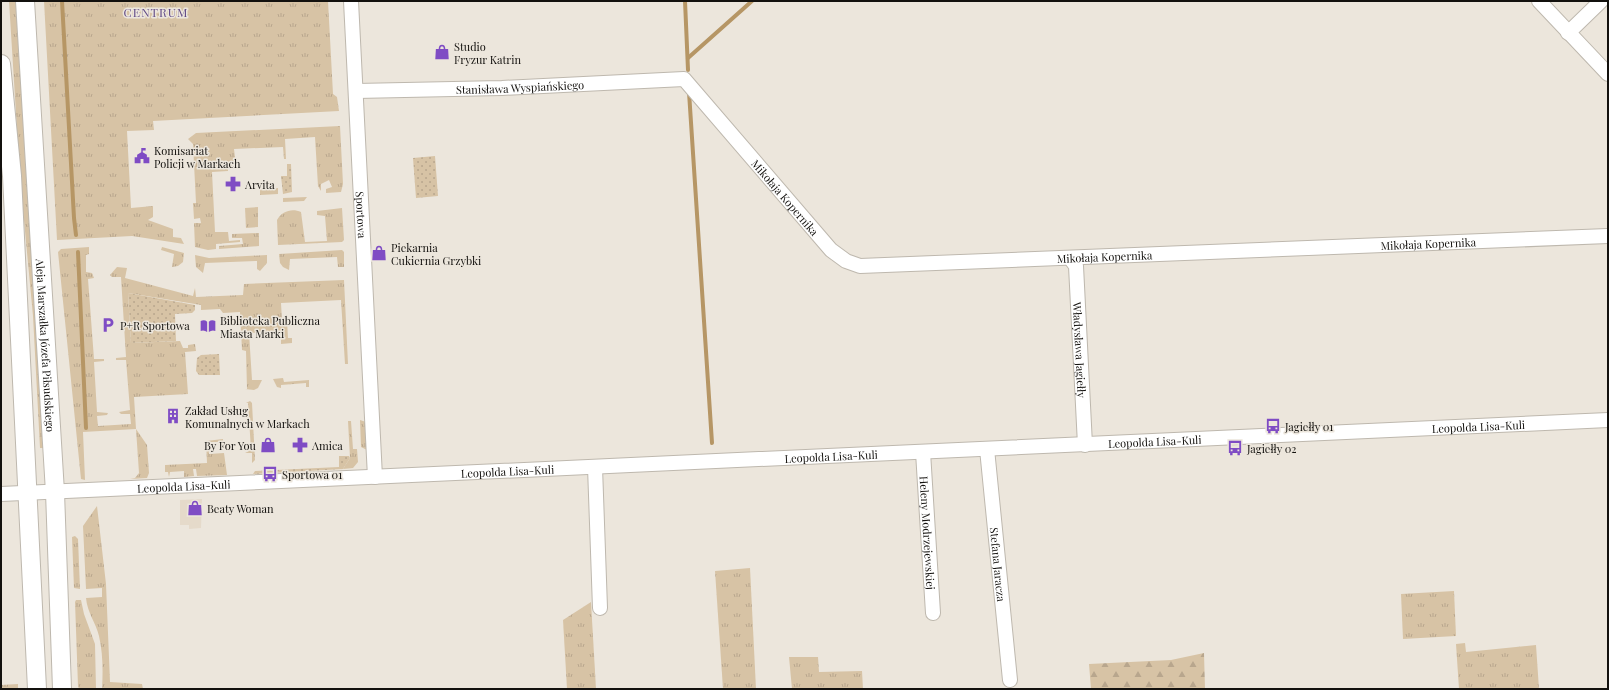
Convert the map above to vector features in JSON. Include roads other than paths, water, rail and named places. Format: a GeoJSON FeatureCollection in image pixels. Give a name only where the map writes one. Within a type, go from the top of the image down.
{"type":"FeatureCollection","features":[{"type":"Feature","properties":{"kind":"main road","name":"Aleja Marszałka Józefa Piłsudskiego"},"geometry":{"type":"LineString","coordinates":[[25,1],[55,492],[62,688]]}},
{"type":"Feature","properties":{"kind":"main road"},"geometry":{"type":"LineString","coordinates":[[1,64],[12,176],[37,687]]}},
{"type":"Feature","properties":{"kind":"street","name":"Sportowa"},"geometry":{"type":"LineString","coordinates":[[351,1],[375,477]]}},
{"type":"Feature","properties":{"kind":"street"},"geometry":{"type":"LineString","coordinates":[[1538,1],[1608,74]]}},
{"type":"Feature","properties":{"kind":"street"},"geometry":{"type":"LineString","coordinates":[[1568,33],[1601,1]]}},
{"type":"Feature","properties":{"kind":"street","name":"Stanisława Wyspiańskiego"},"geometry":{"type":"LineString","coordinates":[[356,91],[502,88],[684,79]]}},
{"type":"Feature","properties":{"kind":"street","name":"Mikołaja Kopernika"},"geometry":{"type":"LineString","coordinates":[[684,79],[831,250],[846,261],[860,266],[1608,236]]}},
{"type":"Feature","properties":{"kind":"street","name":"Władysława Jagiełły"},"geometry":{"type":"LineString","coordinates":[[1070,258],[1076,266],[1085,444]]}},
{"type":"Feature","properties":{"kind":"street","name":"Leopolda Lisa-Kuli"},"geometry":{"type":"LineString","coordinates":[[1,494],[1608,420]]}},
{"type":"Feature","properties":{"kind":"street","name":"Stefana Jaracza"},"geometry":{"type":"LineString","coordinates":[[987,449],[1010,680]]}},
{"type":"Feature","properties":{"kind":"street","name":"Heleny Modrzejewskiej"},"geometry":{"type":"LineString","coordinates":[[923,452],[933,613]]}},
{"type":"Feature","properties":{"kind":"street"},"geometry":{"type":"LineString","coordinates":[[595,467],[600,608]]}},
{"type":"Feature","properties":{"kind":"waterway"},"geometry":{"type":"LineString","coordinates":[[62,1],[76,235]]}},
{"type":"Feature","properties":{"kind":"waterway"},"geometry":{"type":"LineString","coordinates":[[685,1],[688,70]]}},
{"type":"Feature","properties":{"kind":"waterway"},"geometry":{"type":"LineString","coordinates":[[688,58],[752,1]]}},
{"type":"Feature","properties":{"kind":"waterway"},"geometry":{"type":"LineString","coordinates":[[689,92],[712,443]]}},
{"type":"Feature","properties":{"kind":"waterway"},"geometry":{"type":"LineString","coordinates":[[78,252],[86,428]]}},
{"type":"Feature","properties":{"kind":"place","name":"Studio Fryzur Katrin"},"geometry":{"type":"Point","coordinates":[442,52]}},
{"type":"Feature","properties":{"kind":"place","name":"Komisariat Policji w Markach"},"geometry":{"type":"Point","coordinates":[142,156]}},
{"type":"Feature","properties":{"kind":"place","name":"Arvita"},"geometry":{"type":"Point","coordinates":[233,184]}},
{"type":"Feature","properties":{"kind":"place","name":"Piekarnia Cukiernia Grzybki"},"geometry":{"type":"Point","coordinates":[379,253]}},
{"type":"Feature","properties":{"kind":"place","name":"P+R Sportowa"},"geometry":{"type":"Point","coordinates":[108,325]}},
{"type":"Feature","properties":{"kind":"place","name":"Biblioteka Publiczna Miasta Marki"},"geometry":{"type":"Point","coordinates":[208,326]}},
{"type":"Feature","properties":{"kind":"place","name":"Zakład Usług Komunalnych w Markach"},"geometry":{"type":"Point","coordinates":[173,416]}},
{"type":"Feature","properties":{"kind":"place","name":"Jagiełły 01"},"geometry":{"type":"Point","coordinates":[1273,426]}},
{"type":"Feature","properties":{"kind":"place","name":"By For You"},"geometry":{"type":"Point","coordinates":[268,445]}},
{"type":"Feature","properties":{"kind":"place","name":"Amica"},"geometry":{"type":"Point","coordinates":[300,445]}},
{"type":"Feature","properties":{"kind":"place","name":"Jagiełły 02"},"geometry":{"type":"Point","coordinates":[1235,448]}},
{"type":"Feature","properties":{"kind":"place","name":"Sportowa 01"},"geometry":{"type":"Point","coordinates":[270,474]}},
{"type":"Feature","properties":{"kind":"place","name":"Beaty Woman"},"geometry":{"type":"Point","coordinates":[195,508]}},
{"type":"Feature","properties":{"kind":"district","name":"CENTRUM"},"geometry":{"type":"Point","coordinates":[156,12]}}]}
